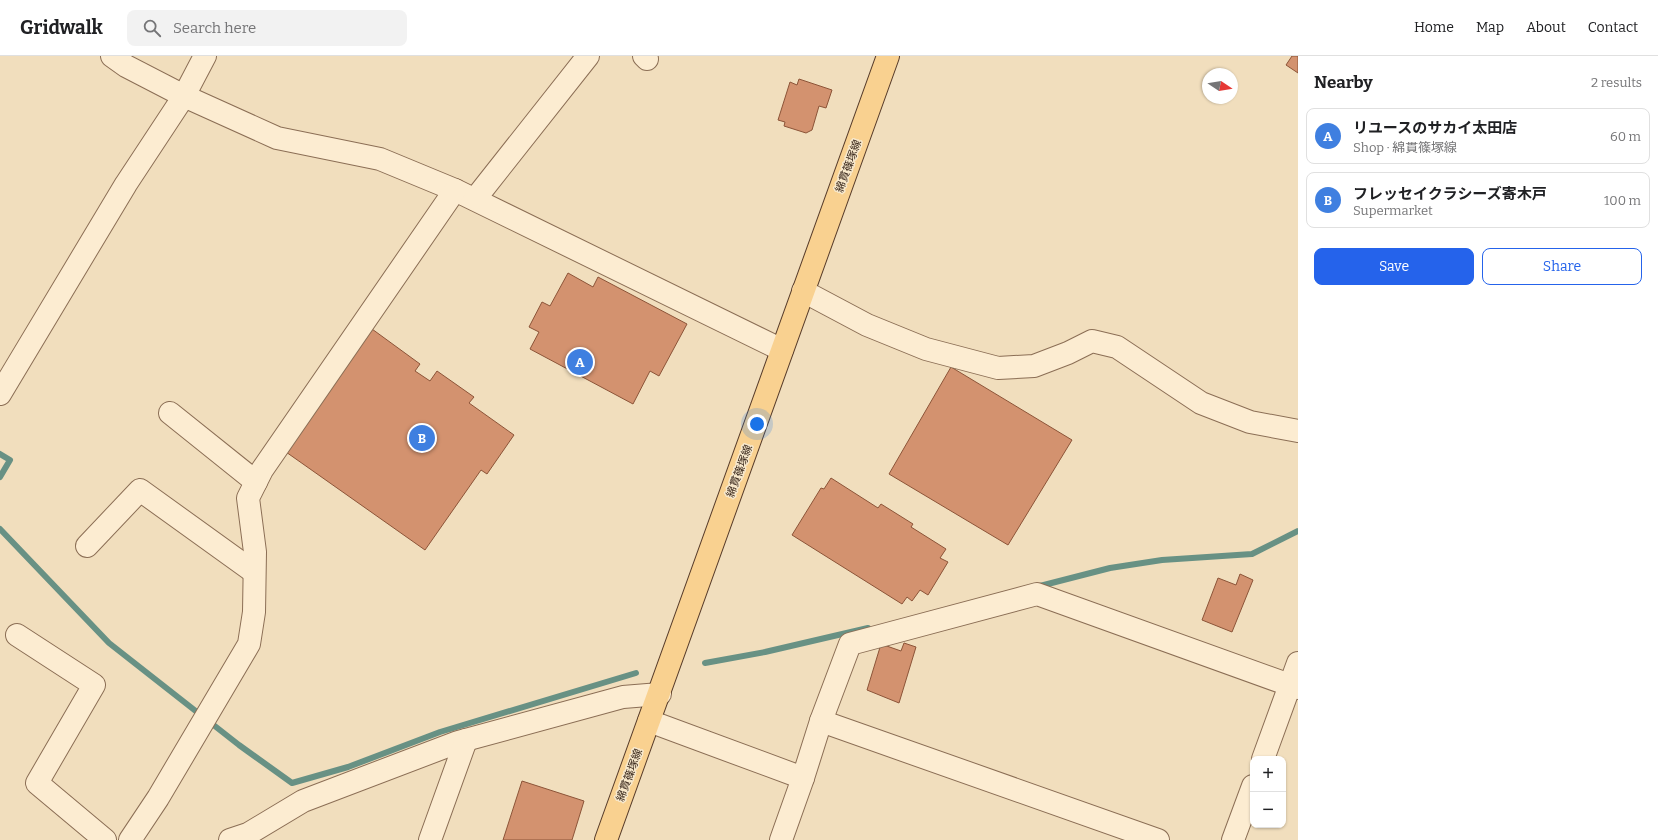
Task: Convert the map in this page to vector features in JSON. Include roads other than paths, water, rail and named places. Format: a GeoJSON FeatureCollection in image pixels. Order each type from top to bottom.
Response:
{"type":"FeatureCollection","features":[{"type":"Feature","properties":{"kind":"main road","name":"綿貫篠塚線"},"geometry":{"type":"LineString","coordinates":[[606,840],[660,694],[888,56]]}},
{"type":"Feature","properties":{"kind":"street"},"geometry":{"type":"LineString","coordinates":[[112,56],[126,66],[184,96],[277,138],[380,159],[455,190],[782,350]]}},
{"type":"Feature","properties":{"kind":"street"},"geometry":{"type":"LineString","coordinates":[[0,394],[126,184],[184,96],[205,56]]}},
{"type":"Feature","properties":{"kind":"street"},"geometry":{"type":"LineString","coordinates":[[475,199],[588,56]]}},
{"type":"Feature","properties":{"kind":"street"},"geometry":{"type":"LineString","coordinates":[[130,840],[158,798],[249,644],[254,612],[255,552],[248,498],[256,482],[271,457],[455,190]]}},
{"type":"Feature","properties":{"kind":"street"},"geometry":{"type":"LineString","coordinates":[[803,291],[867,325],[926,349],[998,368],[1034,366],[1068,353],[1092,341],[1117,347],[1202,403],[1250,422],[1298,431]]}},
{"type":"Feature","properties":{"kind":"street"},"geometry":{"type":"LineString","coordinates":[[170,413],[256,482]]}},
{"type":"Feature","properties":{"kind":"street"},"geometry":{"type":"LineString","coordinates":[[87,546],[140,490],[254,572]]}},
{"type":"Feature","properties":{"kind":"street"},"geometry":{"type":"LineString","coordinates":[[781,840],[821,721],[850,644],[1037,594],[1294,686]]}},
{"type":"Feature","properties":{"kind":"street"},"geometry":{"type":"LineString","coordinates":[[17,635],[94,685],[37,783],[105,840]]}},
{"type":"Feature","properties":{"kind":"street"},"geometry":{"type":"LineString","coordinates":[[1264,756],[1294,686],[1298,663]]}},
{"type":"Feature","properties":{"kind":"street"},"geometry":{"type":"LineString","coordinates":[[230,840],[248,834],[303,801],[466,740],[623,697],[660,694]]}},
{"type":"Feature","properties":{"kind":"street"},"geometry":{"type":"LineString","coordinates":[[649,721],[803,778]]}},
{"type":"Feature","properties":{"kind":"street"},"geometry":{"type":"LineString","coordinates":[[821,721],[1158,840]]}},
{"type":"Feature","properties":{"kind":"street"},"geometry":{"type":"LineString","coordinates":[[430,840],[466,740]]}},
{"type":"Feature","properties":{"kind":"street"},"geometry":{"type":"LineString","coordinates":[[1233,840],[1251,792]]}},
{"type":"Feature","properties":{"kind":"waterway"},"geometry":{"type":"LineString","coordinates":[[0,454],[10,460],[0,477]]}},
{"type":"Feature","properties":{"kind":"waterway"},"geometry":{"type":"LineString","coordinates":[[0,529],[109,643],[239,745],[292,783],[348,767],[440,732],[636,673]]}},
{"type":"Feature","properties":{"kind":"waterway"},"geometry":{"type":"LineString","coordinates":[[1036,587],[1110,568],[1162,560],[1252,554],[1298,531]]}},
{"type":"Feature","properties":{"kind":"waterway"},"geometry":{"type":"LineString","coordinates":[[705,663],[765,652],[868,628]]}},
{"type":"Feature","properties":{"kind":"place","name":"リユースのサカイ太田店"},"geometry":{"type":"Point","coordinates":[580,362]}},
{"type":"Feature","properties":{"kind":"place","name":"フレッセイクラシーズ寄木戸"},"geometry":{"type":"Point","coordinates":[422,438]}}]}
